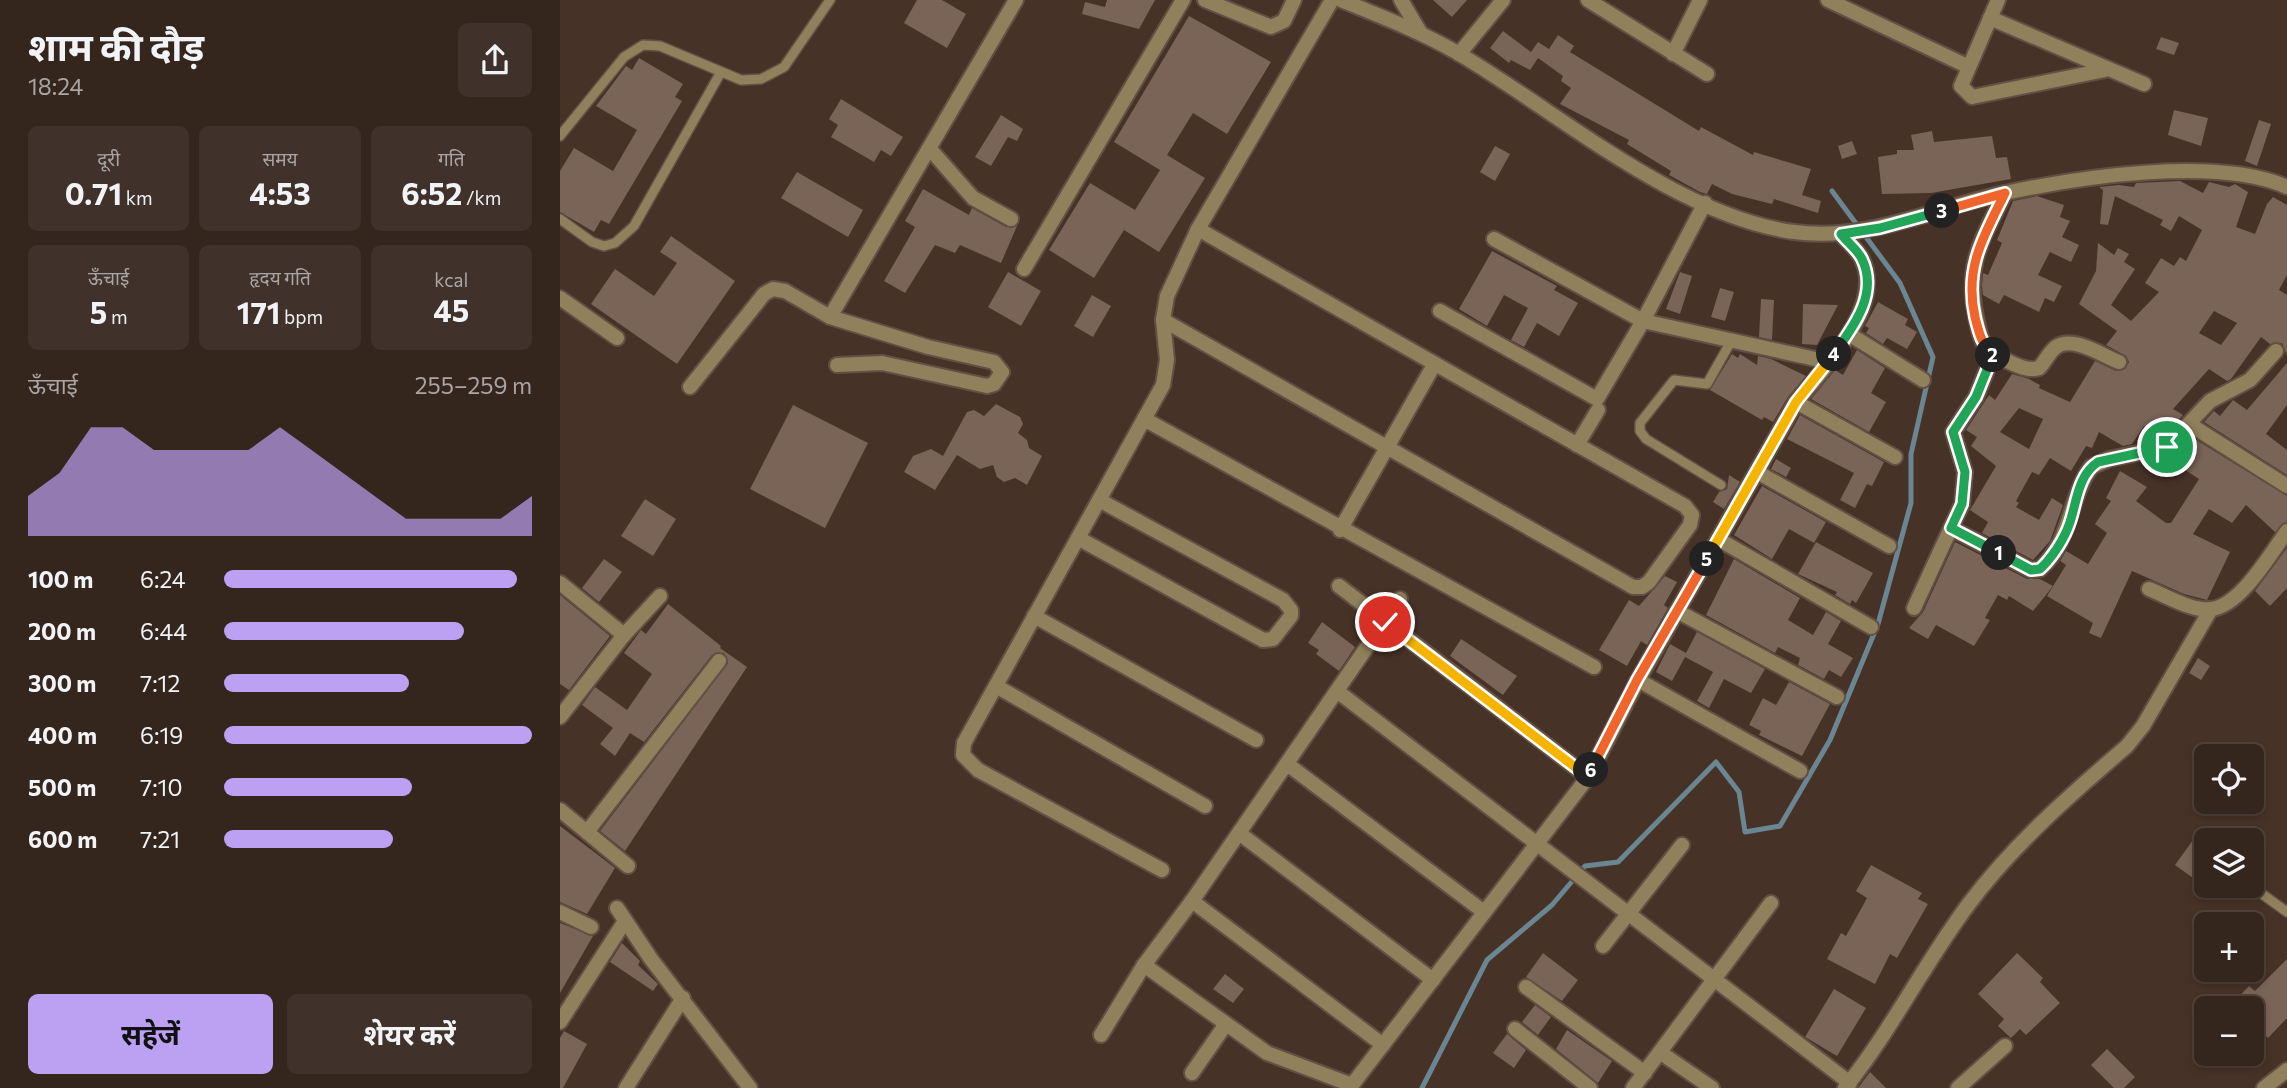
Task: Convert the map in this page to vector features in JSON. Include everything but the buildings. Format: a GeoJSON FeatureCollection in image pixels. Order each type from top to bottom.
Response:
{"type":"FeatureCollection","features":[{"type":"Feature","properties":{"kind":"street"},"geometry":{"type":"LineString","coordinates":[[830,317],[1016,0]]}},
{"type":"Feature","properties":{"kind":"street"},"geometry":{"type":"LineString","coordinates":[[1024,268],[1183,0]]}},
{"type":"Feature","properties":{"kind":"street"},"geometry":{"type":"LineString","coordinates":[[1205,0],[1271,27],[1284,21],[1294,0]]}},
{"type":"Feature","properties":{"kind":"street"},"geometry":{"type":"LineString","coordinates":[[1163,870],[968,763],[963,754],[964,743],[1163,385],[1167,360],[1163,320],[1167,296],[1198,229],[1332,0]]}},
{"type":"Feature","properties":{"kind":"street"},"geometry":{"type":"LineString","coordinates":[[1341,0],[1420,32],[1459,54],[1632,166],[1705,203],[1765,226],[1796,232],[1847,233],[1880,228],[2005,193],[2151,172],[2186,170],[2241,175],[2287,187]]}},
{"type":"Feature","properties":{"kind":"street"},"geometry":{"type":"LineString","coordinates":[[1401,0],[1420,32]]}},
{"type":"Feature","properties":{"kind":"street"},"geometry":{"type":"LineString","coordinates":[[1459,54],[1503,0]]}},
{"type":"Feature","properties":{"kind":"street"},"geometry":{"type":"LineString","coordinates":[[1588,0],[1707,74]]}},
{"type":"Feature","properties":{"kind":"street"},"geometry":{"type":"LineString","coordinates":[[1672,54],[1700,0]]}},
{"type":"Feature","properties":{"kind":"street"},"geometry":{"type":"LineString","coordinates":[[1828,0],[1967,66]]}},
{"type":"Feature","properties":{"kind":"street"},"geometry":{"type":"LineString","coordinates":[[1998,0],[1967,66],[1961,86],[1972,97],[2105,70]]}},
{"type":"Feature","properties":{"kind":"street"},"geometry":{"type":"LineString","coordinates":[[1990,18],[2105,70],[2144,84]]}},
{"type":"Feature","properties":{"kind":"street"},"geometry":{"type":"LineString","coordinates":[[930,149],[973,198],[1011,219]]}},
{"type":"Feature","properties":{"kind":"street"},"geometry":{"type":"LineString","coordinates":[[2005,193],[1981,241],[1970,277],[1981,343],[1993,355],[2035,370],[2054,348],[2070,343],[2119,362]]}},
{"type":"Feature","properties":{"kind":"street"},"geometry":{"type":"LineString","coordinates":[[1440,311],[1597,399],[1643,321],[1705,203]]}},
{"type":"Feature","properties":{"kind":"street"},"geometry":{"type":"LineString","coordinates":[[1163,320],[1633,587],[1642,587],[1690,525],[1692,515],[1685,506],[1198,229]]}},
{"type":"Feature","properties":{"kind":"street"},"geometry":{"type":"LineString","coordinates":[[1144,965],[1266,1053],[1352,1085],[1588,777],[1637,680],[1796,402],[1849,334],[1863,308],[1868,284],[1862,259],[1847,233]]}},
{"type":"Feature","properties":{"kind":"street"},"geometry":{"type":"LineString","coordinates":[[1494,239],[1643,321],[1733,338],[1829,362]]}},
{"type":"Feature","properties":{"kind":"street"},"geometry":{"type":"LineString","coordinates":[[690,387],[764,294],[773,289],[785,291],[830,317],[928,347],[994,362],[1002,372],[994,384],[987,386],[882,363],[837,365]]}},
{"type":"Feature","properties":{"kind":"street"},"geometry":{"type":"LineString","coordinates":[[560,298],[617,338]]}},
{"type":"Feature","properties":{"kind":"street"},"geometry":{"type":"LineString","coordinates":[[1849,334],[1923,380]]}},
{"type":"Feature","properties":{"kind":"street"},"geometry":{"type":"LineString","coordinates":[[1951,528],[2031,570],[2040,569],[2067,532],[2076,496],[2091,467],[2109,459],[2159,451],[2175,440],[2210,401],[2250,380],[2276,351]]}},
{"type":"Feature","properties":{"kind":"street"},"geometry":{"type":"LineString","coordinates":[[1914,608],[1962,504],[1965,472],[1953,432],[1976,397],[1993,355]]}},
{"type":"Feature","properties":{"kind":"street"},"geometry":{"type":"LineString","coordinates":[[1340,530],[1434,365]]}},
{"type":"Feature","properties":{"kind":"street"},"geometry":{"type":"LineString","coordinates":[[1796,402],[1895,457]]}},
{"type":"Feature","properties":{"kind":"street"},"geometry":{"type":"LineString","coordinates":[[1577,445],[1598,410]]}},
{"type":"Feature","properties":{"kind":"street"},"geometry":{"type":"LineString","coordinates":[[1144,419],[1340,530],[1594,667]]}},
{"type":"Feature","properties":{"kind":"street"},"geometry":{"type":"LineString","coordinates":[[2189,424],[2287,486]]}},
{"type":"Feature","properties":{"kind":"street"},"geometry":{"type":"LineString","coordinates":[[1757,472],[1889,546]]}},
{"type":"Feature","properties":{"kind":"street"},"geometry":{"type":"LineString","coordinates":[[1078,538],[1251,635],[1263,640],[1273,639],[1286,626],[1291,610],[1283,600],[1099,500]]}},
{"type":"Feature","properties":{"kind":"street"},"geometry":{"type":"LineString","coordinates":[[1337,691],[1714,977],[1848,1085],[1945,937],[1997,869],[2039,825],[2127,746],[2143,726],[2211,610],[2232,599],[2244,588],[2287,531]]}},
{"type":"Feature","properties":{"kind":"street"},"geometry":{"type":"LineString","coordinates":[[1718,539],[1871,627]]}},
{"type":"Feature","properties":{"kind":"street"},"geometry":{"type":"LineString","coordinates":[[560,583],[624,635]]}},
{"type":"Feature","properties":{"kind":"street"},"geometry":{"type":"LineString","coordinates":[[1339,586],[1588,777]]}},
{"type":"Feature","properties":{"kind":"street"},"geometry":{"type":"LineString","coordinates":[[2149,589],[2211,610]]}},
{"type":"Feature","properties":{"kind":"street"},"geometry":{"type":"LineString","coordinates":[[560,718],[566,699],[660,596]]}},
{"type":"Feature","properties":{"kind":"street"},"geometry":{"type":"LineString","coordinates":[[1101,1035],[1144,965],[1192,901],[1400,600]]}},
{"type":"Feature","properties":{"kind":"street"},"geometry":{"type":"LineString","coordinates":[[1677,611],[1837,697]]}},
{"type":"Feature","properties":{"kind":"street"},"geometry":{"type":"LineString","coordinates":[[1034,616],[1256,740]]}},
{"type":"Feature","properties":{"kind":"street"},"geometry":{"type":"LineString","coordinates":[[587,832],[719,662]]}},
{"type":"Feature","properties":{"kind":"street"},"geometry":{"type":"LineString","coordinates":[[1637,680],[1800,771]]}},
{"type":"Feature","properties":{"kind":"street"},"geometry":{"type":"LineString","coordinates":[[996,685],[1205,806]]}},
{"type":"Feature","properties":{"kind":"street"},"geometry":{"type":"LineString","coordinates":[[1287,764],[1484,912]]}},
{"type":"Feature","properties":{"kind":"street"},"geometry":{"type":"LineString","coordinates":[[560,810],[628,866]]}},
{"type":"Feature","properties":{"kind":"street"},"geometry":{"type":"LineString","coordinates":[[1239,833],[1433,980]]}},
{"type":"Feature","properties":{"kind":"street"},"geometry":{"type":"LineString","coordinates":[[1603,946],[1682,845]]}},
{"type":"Feature","properties":{"kind":"street"},"geometry":{"type":"LineString","coordinates":[[1192,901],[1383,1045]]}},
{"type":"Feature","properties":{"kind":"street"},"geometry":{"type":"LineString","coordinates":[[1633,1088],[1771,903]]}},
{"type":"Feature","properties":{"kind":"street"},"geometry":{"type":"LineString","coordinates":[[617,908],[750,1088]]}},
{"type":"Feature","properties":{"kind":"street"},"geometry":{"type":"LineString","coordinates":[[560,912],[591,927]]}},
{"type":"Feature","properties":{"kind":"street"},"geometry":{"type":"LineString","coordinates":[[560,1022],[625,921]]}},
{"type":"Feature","properties":{"kind":"street"},"geometry":{"type":"LineString","coordinates":[[1526,987],[1645,1073]]}},
{"type":"Feature","properties":{"kind":"street"},"geometry":{"type":"LineString","coordinates":[[626,1088],[683,998]]}},
{"type":"Feature","properties":{"kind":"street"},"geometry":{"type":"LineString","coordinates":[[1192,1073],[1226,1024]]}},
{"type":"Feature","properties":{"kind":"street"},"geometry":{"type":"LineString","coordinates":[[1515,1029],[1590,1088]]}},
{"type":"Feature","properties":{"kind":"street"},"geometry":{"type":"LineString","coordinates":[[1958,1088],[2005,1046]]}},
{"type":"Feature","properties":{"kind":"street"},"geometry":{"type":"LineString","coordinates":[[1661,1053],[1712,1088]]}},
{"type":"Feature","properties":{"kind":"street"},"geometry":{"type":"LineString","coordinates":[[2264,1088],[2287,1070]]}},
{"type":"Feature","properties":{"kind":"lane"},"geometry":{"type":"LineString","coordinates":[[560,136],[624,57],[643,45],[660,46],[741,80],[761,79],[784,67],[830,0]]}},
{"type":"Feature","properties":{"kind":"lane"},"geometry":{"type":"LineString","coordinates":[[560,219],[592,242],[604,246],[624,236],[634,226],[721,72]]}},
{"type":"Feature","properties":{"kind":"lane"},"geometry":{"type":"LineString","coordinates":[[1721,485],[1646,439],[1640,431],[1640,423],[1674,380],[1707,384],[1733,338]]}},
{"type":"Feature","properties":{"kind":"lane"},"geometry":{"type":"LineString","coordinates":[[2264,895],[2287,912]]}},
{"type":"Feature","properties":{"kind":"waterway"},"geometry":{"type":"LineString","coordinates":[[1422,1088],[1487,960],[1552,905],[1585,866],[1618,862],[1716,762],[1739,792],[1745,832],[1780,826],[1830,740],[1878,624],[1911,503],[1911,454],[1933,357],[1900,283],[1832,191]]}},
{"type":"Feature","properties":{"kind":"route"},"geometry":{"type":"LineString","coordinates":[[1385,622],[1588,777],[1637,680],[1796,402],[1849,334],[1863,308],[1868,284],[1862,259],[1841,234],[1880,228],[2005,193],[1981,241],[1970,277],[1981,343],[1993,355],[1976,397],[1953,432],[1965,472],[1962,504],[1951,528],[2031,570],[2040,569],[2067,532],[2076,496],[2091,467],[2109,459],[2159,451],[2167,447]]}}]}
